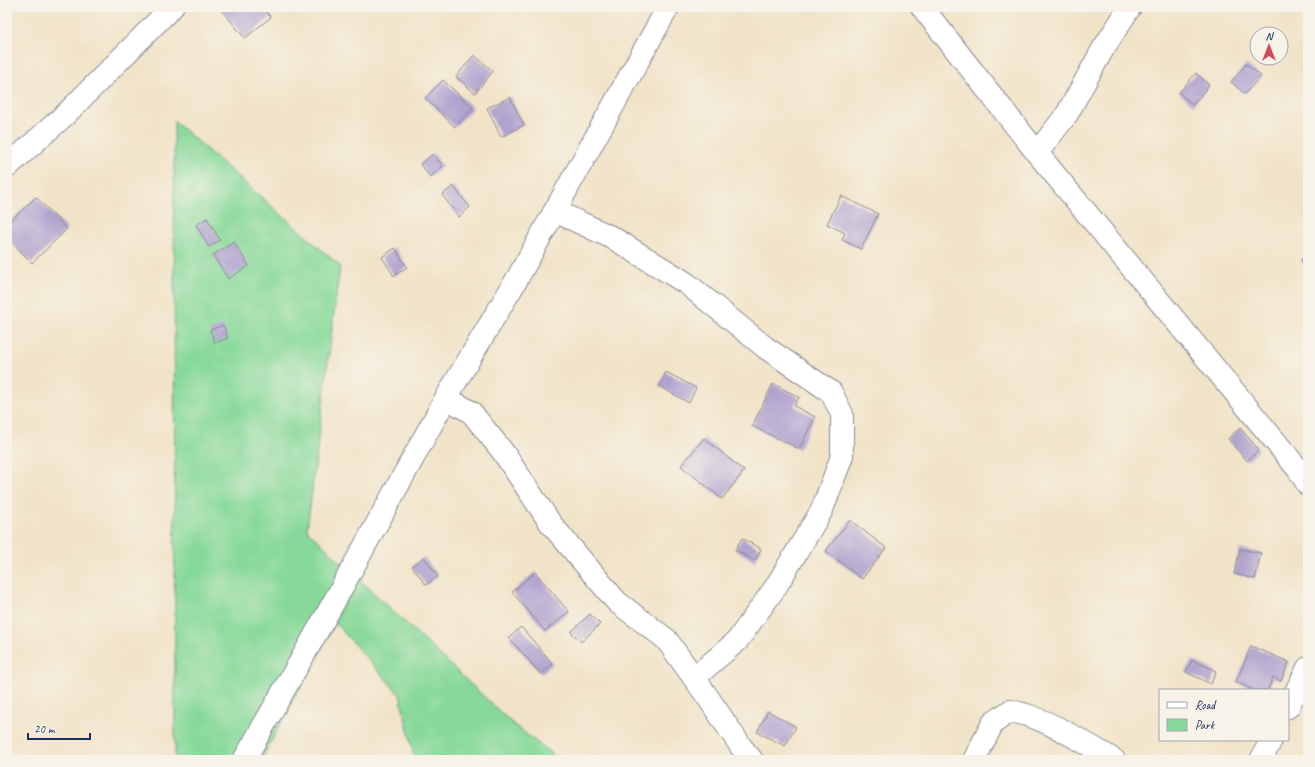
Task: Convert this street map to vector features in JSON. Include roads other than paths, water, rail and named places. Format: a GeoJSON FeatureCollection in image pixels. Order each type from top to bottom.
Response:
{"type":"FeatureCollection","features":[{"type":"Feature","properties":{"kind":"street"},"geometry":{"type":"LineString","coordinates":[[244,760],[335,600],[446,398],[518,279],[668,7]]}},
{"type":"Feature","properties":{"kind":"street"},"geometry":{"type":"LineString","coordinates":[[922,7],[1037,153],[1298,469],[1308,485]]}},
{"type":"Feature","properties":{"kind":"street"},"geometry":{"type":"LineString","coordinates":[[1037,153],[1067,114],[1103,49],[1130,7]]}},
{"type":"Feature","properties":{"kind":"street"},"geometry":{"type":"LineString","coordinates":[[7,167],[66,114],[166,9]]}},
{"type":"Feature","properties":{"kind":"street"},"geometry":{"type":"LineString","coordinates":[[555,211],[613,238],[686,283],[766,348],[831,392],[842,414],[842,456],[822,510],[775,588],[738,641],[694,678]]}},
{"type":"Feature","properties":{"kind":"street"},"geometry":{"type":"LineString","coordinates":[[446,398],[471,412],[503,452],[551,524],[617,602],[666,639],[752,760]]}},
{"type":"Feature","properties":{"kind":"street"},"geometry":{"type":"LineString","coordinates":[[1289,705],[1308,668]]}},
{"type":"Feature","properties":{"kind":"street"},"geometry":{"type":"LineString","coordinates":[[974,760],[993,723],[1010,711],[1024,714],[1076,738],[1114,760]]}},
{"type":"Feature","properties":{"kind":"street"},"geometry":{"type":"LineString","coordinates":[[1261,760],[1270,741]]}}]}
